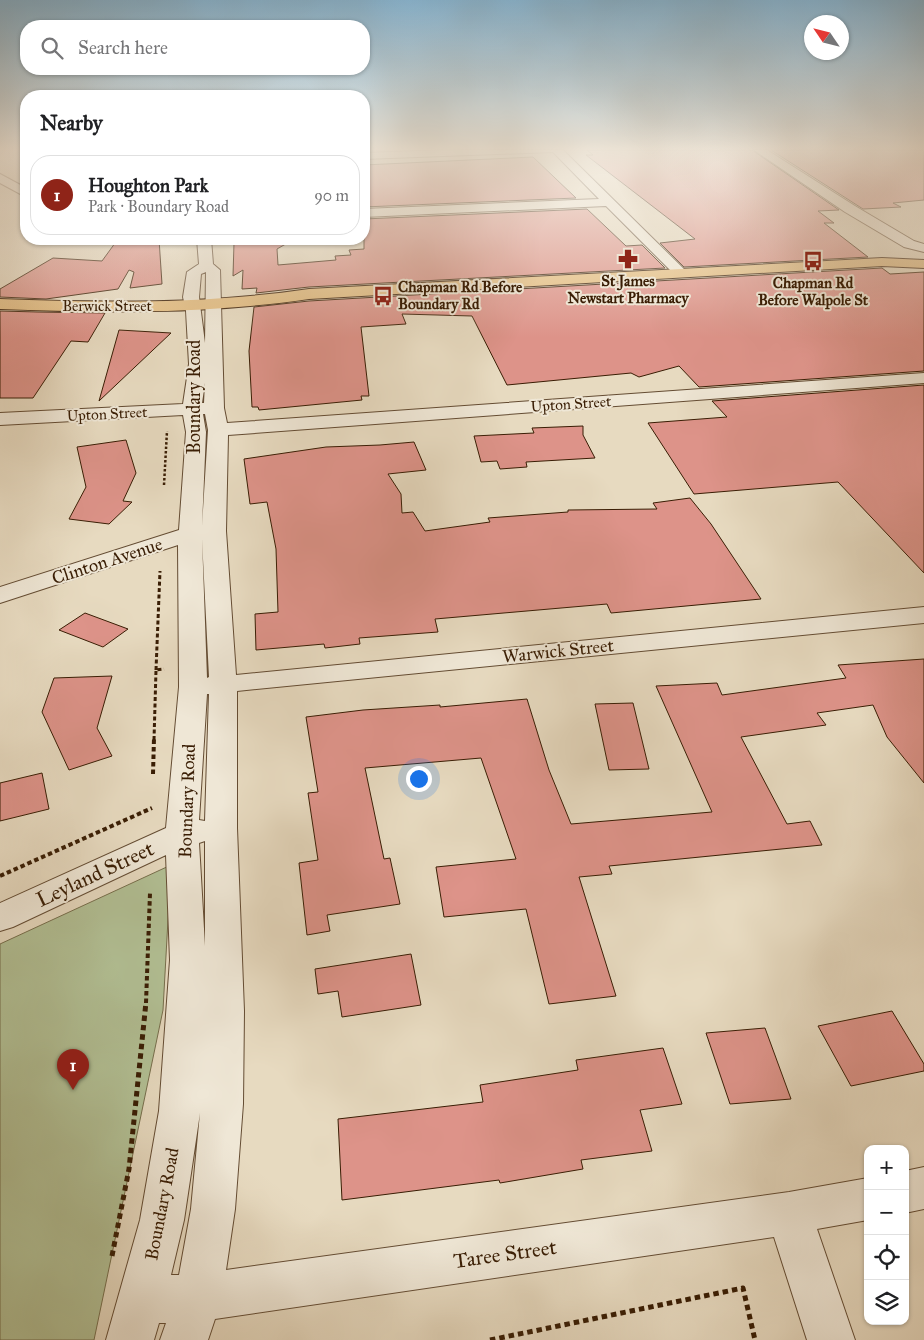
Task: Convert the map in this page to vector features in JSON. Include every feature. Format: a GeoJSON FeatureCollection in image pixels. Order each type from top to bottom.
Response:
{"type":"FeatureCollection","features":[{"type":"Feature","properties":{"kind":"main road","name":"Berwick Street"},"geometry":{"type":"LineString","coordinates":[[0,304],[85,307],[213,299],[284,298],[309,294],[882,262],[920,254]]}},
{"type":"Feature","properties":{"kind":"main road","name":"Berwick Street"},"geometry":{"type":"LineString","coordinates":[[0,296],[90,300],[191,301]]}},
{"type":"Feature","properties":{"kind":"street"},"geometry":{"type":"LineString","coordinates":[[370,214],[394,213]]}},
{"type":"Feature","properties":{"kind":"street"},"geometry":{"type":"LineString","coordinates":[[620,213],[681,273]]}},
{"type":"Feature","properties":{"kind":"street"},"geometry":{"type":"LineString","coordinates":[[856,213],[920,254]]}},
{"type":"Feature","properties":{"kind":"street","name":"Boundary Road"},"geometry":{"type":"LineString","coordinates":[[204,245],[206,266]]}},
{"type":"Feature","properties":{"kind":"street","name":"Boundary Road"},"geometry":{"type":"LineString","coordinates":[[136,1320],[162,1220],[180,1111],[188,960],[166,841],[203,679],[214,531],[218,430],[214,408],[213,270],[206,266]]}},
{"type":"Feature","properties":{"kind":"street","name":"Boundary Road"},"geometry":{"type":"LineString","coordinates":[[184,1340],[198,1298],[213,1209],[222,1104],[225,1011],[221,828],[203,679],[190,534],[196,432],[192,409],[198,364],[191,301],[194,272],[206,266]]}},
{"type":"Feature","properties":{"kind":"street","name":"Upton Street"},"geometry":{"type":"LineString","coordinates":[[218,430],[924,378]]}},
{"type":"Feature","properties":{"kind":"street","name":"Upton Street"},"geometry":{"type":"LineString","coordinates":[[0,419],[214,408]]}},
{"type":"Feature","properties":{"kind":"street","name":"Clinton Avenue"},"geometry":{"type":"LineString","coordinates":[[0,596],[190,534],[214,531]]}},
{"type":"Feature","properties":{"kind":"street","name":"Warwick Street"},"geometry":{"type":"LineString","coordinates":[[203,679],[924,615]]}},
{"type":"Feature","properties":{"kind":"street","name":"Leyland Street"},"geometry":{"type":"LineString","coordinates":[[0,918],[166,841],[221,828]]}},
{"type":"Feature","properties":{"kind":"street"},"geometry":{"type":"LineString","coordinates":[[909,1191],[924,1188]]}},
{"type":"Feature","properties":{"kind":"street","name":"Taree Street"},"geometry":{"type":"LineString","coordinates":[[136,1320],[198,1298],[789,1213],[864,1199]]}},
{"type":"Feature","properties":{"kind":"street"},"geometry":{"type":"LineString","coordinates":[[789,1213],[831,1340]]}},
{"type":"Feature","properties":{"kind":"path"},"geometry":{"type":"LineString","coordinates":[[153,779],[156,670],[203,679]]}},
{"type":"Feature","properties":{"kind":"path"},"geometry":{"type":"LineString","coordinates":[[110,1265],[130,1169],[147,991],[166,841],[152,808],[152,798]]}},
{"type":"Feature","properties":{"kind":"path"},"geometry":{"type":"LineString","coordinates":[[0,876],[152,808]]}},
{"type":"Feature","properties":{"kind":"path"},"geometry":{"type":"LineString","coordinates":[[490,1340],[743,1288],[755,1340]]}},
{"type":"Feature","properties":{"kind":"green space"},"geometry":{"type":"Polygon","coordinates":[[[171,865],[163,1010],[94,1340],[0,1340],[0,944],[171,865]]]}},
{"type":"Feature","properties":{"kind":"building"},"geometry":{"type":"Polygon","coordinates":[[[508,213],[591,213],[626,246],[642,245],[665,268],[309,287],[256,293],[257,288],[242,289],[243,270],[233,276],[234,245],[284,245],[277,249],[278,265],[336,260],[335,256],[351,255],[349,250],[364,249],[364,245],[370,245],[370,219],[508,213]]]}},
{"type":"Feature","properties":{"kind":"building"},"geometry":{"type":"Polygon","coordinates":[[[661,213],[820,213],[834,223],[824,223],[868,257],[684,267],[660,243],[695,239],[661,213]]]}},
{"type":"Feature","properties":{"kind":"building"},"geometry":{"type":"Polygon","coordinates":[[[114,245],[159,245],[162,284],[130,288],[134,272],[129,270],[118,289],[46,299],[0,297],[0,289],[53,258],[102,261],[114,245]]]}},
{"type":"Feature","properties":{"kind":"building"},"geometry":{"type":"Polygon","coordinates":[[[882,268],[890,274],[924,272],[924,371],[699,387],[679,366],[639,377],[631,373],[507,385],[472,316],[402,314],[406,324],[361,327],[369,396],[361,396],[362,400],[259,410],[258,407],[252,407],[249,351],[254,307],[309,301],[882,268]]]}},
{"type":"Feature","properties":{"kind":"building"},"geometry":{"type":"Polygon","coordinates":[[[0,311],[105,313],[88,342],[71,341],[33,398],[0,398],[0,311]]]}},
{"type":"Feature","properties":{"kind":"building"},"geometry":{"type":"Polygon","coordinates":[[[119,330],[171,333],[99,401],[119,330]]]}},
{"type":"Feature","properties":{"kind":"building"},"geometry":{"type":"Polygon","coordinates":[[[924,385],[924,573],[838,482],[694,494],[648,423],[727,417],[712,401],[924,385]]]}},
{"type":"Feature","properties":{"kind":"building"},"geometry":{"type":"Polygon","coordinates":[[[583,426],[583,435],[595,458],[526,462],[527,467],[500,469],[497,461],[481,462],[474,436],[534,433],[532,428],[583,426]]]}},
{"type":"Feature","properties":{"kind":"building"},"geometry":{"type":"Polygon","coordinates":[[[126,440],[136,473],[123,501],[132,502],[109,524],[69,519],[86,487],[77,447],[126,440]]]}},
{"type":"Feature","properties":{"kind":"building"},"geometry":{"type":"Polygon","coordinates":[[[414,442],[426,470],[388,474],[401,494],[402,513],[413,512],[425,531],[490,522],[488,518],[568,512],[568,510],[657,509],[653,503],[690,498],[711,524],[761,599],[611,613],[607,604],[435,619],[438,632],[359,638],[360,644],[325,648],[324,644],[256,650],[255,614],[278,612],[276,549],[267,502],[250,504],[244,459],[326,447],[414,442]]]}},
{"type":"Feature","properties":{"kind":"building"},"geometry":{"type":"Polygon","coordinates":[[[85,613],[128,629],[103,647],[59,630],[85,613]]]}},
{"type":"Feature","properties":{"kind":"building"},"geometry":{"type":"Polygon","coordinates":[[[924,659],[924,783],[887,737],[873,705],[817,713],[826,725],[741,737],[787,824],[810,821],[822,845],[609,866],[612,874],[579,877],[616,996],[549,1004],[526,909],[444,917],[436,867],[516,859],[481,758],[365,768],[384,859],[390,858],[400,904],[327,915],[330,931],[307,935],[299,863],[318,860],[308,793],[318,792],[306,717],[363,710],[440,705],[440,707],[527,699],[549,770],[571,824],[712,812],[656,686],[717,683],[722,695],[846,678],[838,665],[924,659]]]}},
{"type":"Feature","properties":{"kind":"building"},"geometry":{"type":"Polygon","coordinates":[[[112,676],[97,728],[112,756],[69,770],[42,712],[54,678],[112,676]]]}},
{"type":"Feature","properties":{"kind":"building"},"geometry":{"type":"Polygon","coordinates":[[[633,703],[649,769],[609,770],[595,704],[633,703]]]}},
{"type":"Feature","properties":{"kind":"building"},"geometry":{"type":"Polygon","coordinates":[[[42,773],[49,809],[0,821],[0,783],[42,773]]]}},
{"type":"Feature","properties":{"kind":"building"},"geometry":{"type":"Polygon","coordinates":[[[411,954],[421,1005],[342,1017],[338,991],[318,994],[315,969],[411,954]]]}},
{"type":"Feature","properties":{"kind":"building"},"geometry":{"type":"Polygon","coordinates":[[[892,1011],[924,1064],[924,1071],[851,1086],[818,1026],[892,1011]]]}},
{"type":"Feature","properties":{"kind":"building"},"geometry":{"type":"Polygon","coordinates":[[[765,1028],[791,1099],[730,1104],[706,1033],[765,1028]]]}},
{"type":"Feature","properties":{"kind":"building"},"geometry":{"type":"Polygon","coordinates":[[[663,1048],[682,1104],[640,1110],[652,1151],[581,1160],[583,1169],[500,1183],[499,1180],[342,1200],[338,1119],[483,1102],[480,1085],[578,1070],[576,1060],[663,1048]]]}},
{"type":"Feature","properties":{"kind":"place","name":"St James Newstart Pharmacy"},"geometry":{"type":"Point","coordinates":[628,259]}},
{"type":"Feature","properties":{"kind":"place","name":"Chapman Rd Before Walpole St"},"geometry":{"type":"Point","coordinates":[813,261]}},
{"type":"Feature","properties":{"kind":"place","name":"Chapman Rd Before Boundary Rd"},"geometry":{"type":"Point","coordinates":[383,296]}},
{"type":"Feature","properties":{"kind":"place","name":"Houghton Park"},"geometry":{"type":"Point","coordinates":[73,1090]}}]}
